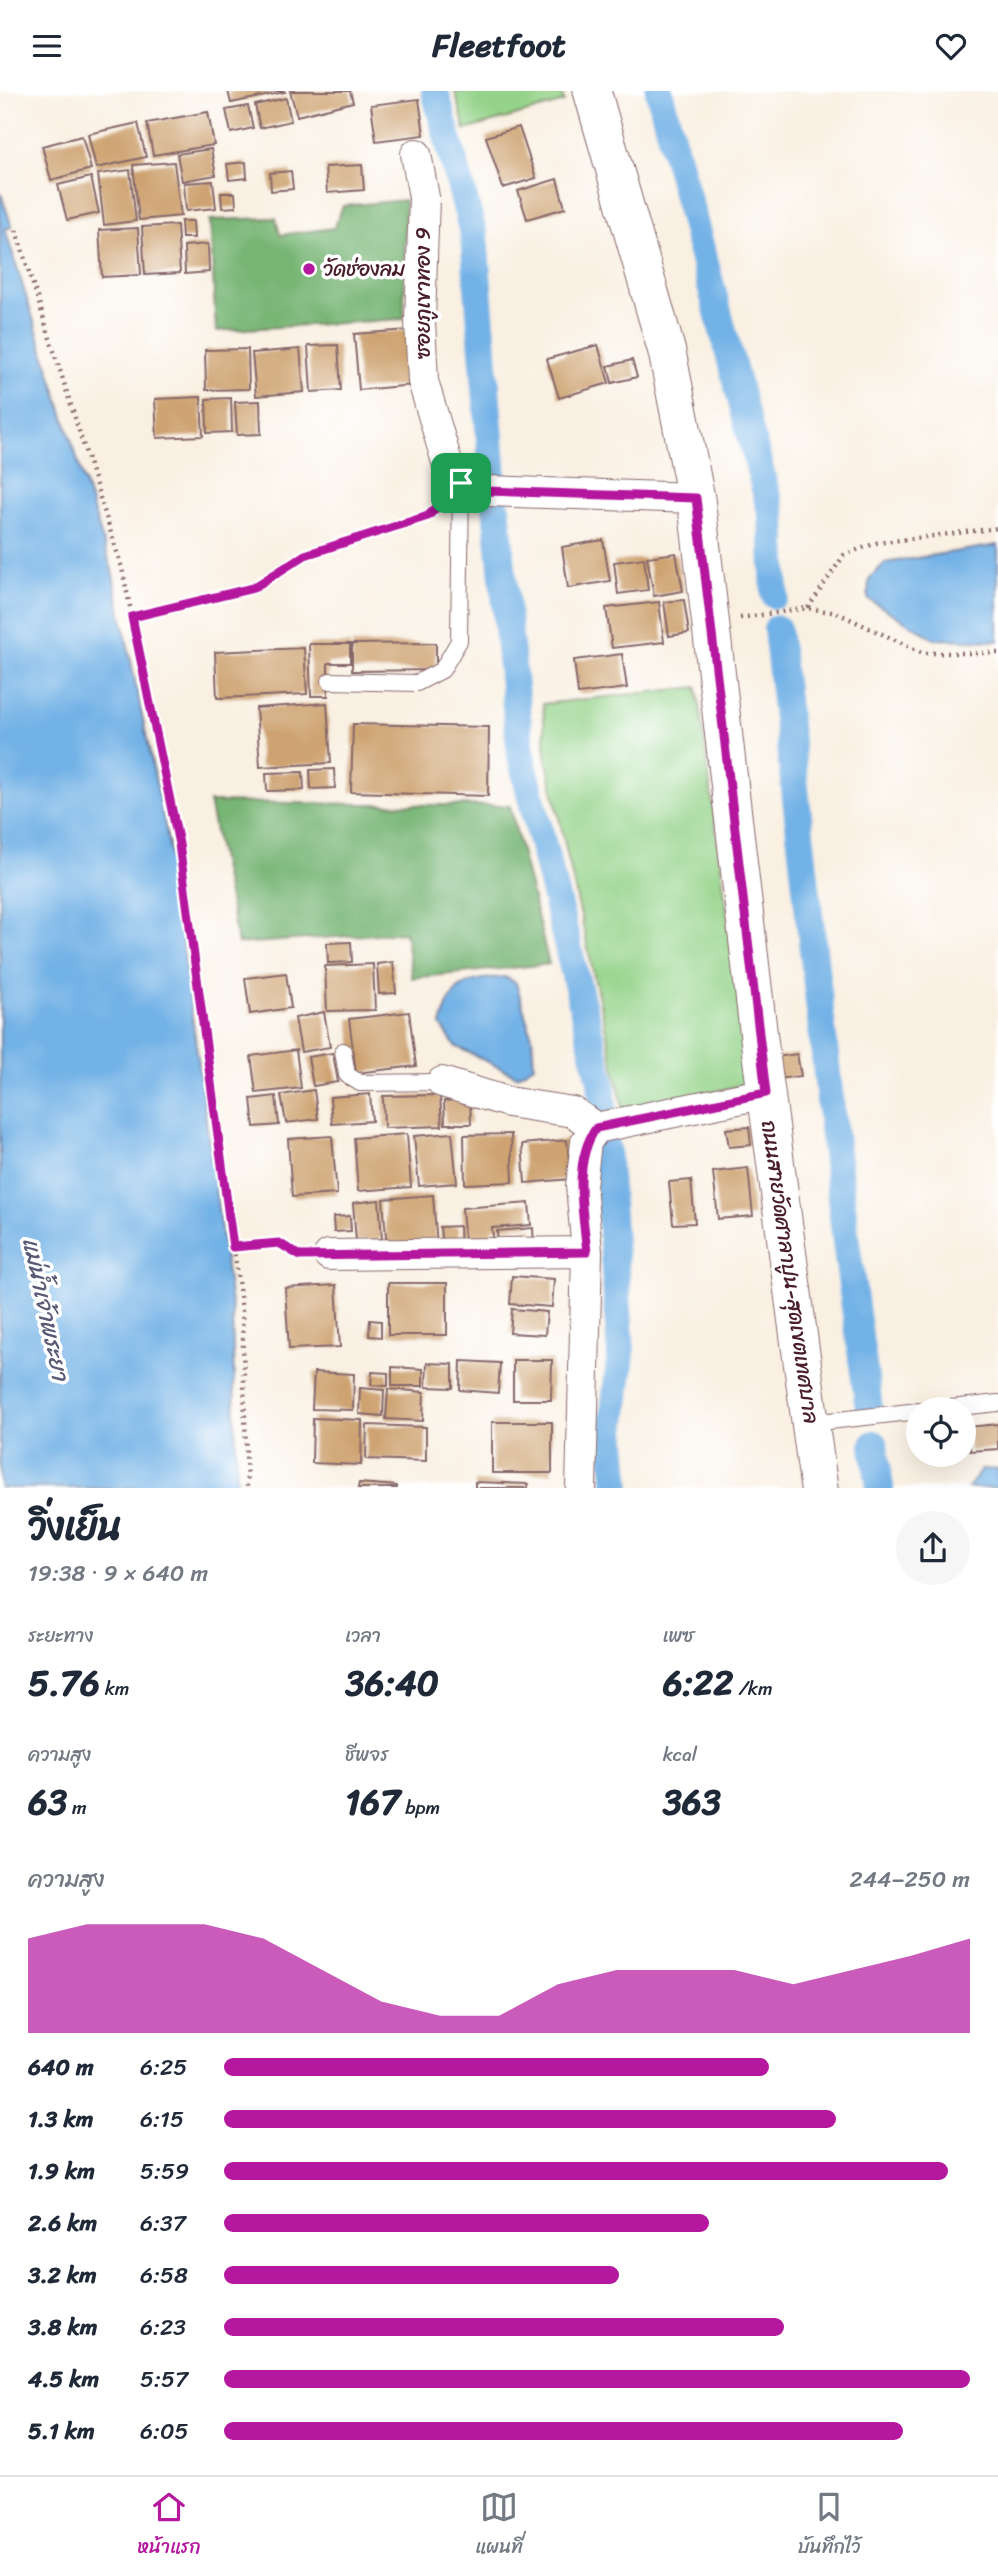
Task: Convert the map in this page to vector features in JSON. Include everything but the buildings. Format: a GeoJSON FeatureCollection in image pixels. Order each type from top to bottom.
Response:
{"type":"FeatureCollection","features":[{"type":"Feature","properties":{"kind":"street","name":"ถนนสายวัดศาลาปูน-สุดเขตเทศบาล"},"geometry":{"type":"LineString","coordinates":[[592,91],[667,352],[696,498],[761,1055],[819,1488]]}},
{"type":"Feature","properties":{"kind":"street","name":"ซอยภูเขาทอง 9"},"geometry":{"type":"LineString","coordinates":[[416,154],[424,197],[420,321],[423,381],[449,469],[461,483]]}},
{"type":"Feature","properties":{"kind":"street"},"geometry":{"type":"LineString","coordinates":[[461,483],[487,491],[696,498]]}},
{"type":"Feature","properties":{"kind":"street"},"geometry":{"type":"LineString","coordinates":[[442,1082],[508,1103],[573,1112],[596,1128]]}},
{"type":"Feature","properties":{"kind":"street"},"geometry":{"type":"LineString","coordinates":[[581,1488],[587,1252],[580,1186],[586,1142],[596,1128],[766,1093]]}},
{"type":"Feature","properties":{"kind":"street"},"geometry":{"type":"LineString","coordinates":[[330,1255],[587,1252]]}},
{"type":"Feature","properties":{"kind":"lane"},"geometry":{"type":"LineString","coordinates":[[330,681],[417,683],[442,670],[459,641],[461,483]]}},
{"type":"Feature","properties":{"kind":"lane"},"geometry":{"type":"LineString","coordinates":[[343,1051],[347,1075],[360,1083],[442,1082]]}},
{"type":"Feature","properties":{"kind":"lane"},"geometry":{"type":"LineString","coordinates":[[976,1405],[998,1403]]}},
{"type":"Feature","properties":{"kind":"lane"},"geometry":{"type":"LineString","coordinates":[[811,1423],[906,1412]]}},
{"type":"Feature","properties":{"kind":"path"},"geometry":{"type":"LineString","coordinates":[[16,230],[122,568],[179,844],[242,1310],[247,1488]]}},
{"type":"Feature","properties":{"kind":"path"},"geometry":{"type":"LineString","coordinates":[[132,617],[253,588],[305,555],[428,516],[461,483]]}},
{"type":"Feature","properties":{"kind":"path"},"geometry":{"type":"LineString","coordinates":[[808,608],[844,555],[876,543],[998,528]]}},
{"type":"Feature","properties":{"kind":"path"},"geometry":{"type":"LineString","coordinates":[[711,622],[808,608],[837,613],[923,653],[998,653]]}},
{"type":"Feature","properties":{"kind":"path"},"geometry":{"type":"LineString","coordinates":[[233,1247],[279,1243],[300,1256],[330,1255]]}},
{"type":"Feature","properties":{"kind":"green space"},"geometry":{"type":"Polygon","coordinates":[[[455,91],[561,91],[564,102],[465,130],[455,91]]]}},
{"type":"Feature","properties":{"kind":"green space"},"geometry":{"type":"Polygon","coordinates":[[[405,200],[404,319],[216,331],[210,220],[276,218],[280,235],[334,228],[343,206],[405,200]]]}},
{"type":"Feature","properties":{"kind":"green space"},"geometry":{"type":"Polygon","coordinates":[[[697,687],[750,1083],[624,1112],[546,758],[543,704],[697,687]]]}},
{"type":"Feature","properties":{"kind":"green space"},"geometry":{"type":"Polygon","coordinates":[[[209,802],[510,806],[549,964],[412,978],[405,932],[238,944],[209,802]]]}},
{"type":"Feature","properties":{"kind":"water","name":"แม่น้ำเจ้าพระยา"},"geometry":{"type":"Polygon","coordinates":[[[0,191],[12,227],[5,229],[112,570],[169,845],[232,1311],[237,1488],[0,1488],[0,191]]]}},
{"type":"Feature","properties":{"kind":"water"},"geometry":{"type":"Polygon","coordinates":[[[998,545],[998,641],[935,639],[868,599],[869,579],[885,563],[998,545]]]}},
{"type":"Feature","properties":{"kind":"water"},"geometry":{"type":"Polygon","coordinates":[[[505,977],[516,983],[532,1037],[534,1065],[517,1076],[455,1046],[441,1025],[450,1000],[461,986],[469,982],[505,977]]]}},
{"type":"Feature","properties":{"kind":"water"},"geometry":{"type":"Polygon","coordinates":[[[998,1469],[998,1488],[968,1488],[981,1470],[998,1469]]]}},
{"type":"Feature","properties":{"kind":"waterway"},"geometry":{"type":"LineString","coordinates":[[435,91],[474,236],[493,478]]}},
{"type":"Feature","properties":{"kind":"waterway"},"geometry":{"type":"LineString","coordinates":[[659,91],[772,515],[775,595]]}},
{"type":"Feature","properties":{"kind":"waterway"},"geometry":{"type":"LineString","coordinates":[[496,507],[521,756],[601,1081],[603,1108]]}},
{"type":"Feature","properties":{"kind":"waterway"},"geometry":{"type":"LineString","coordinates":[[777,629],[846,1242],[868,1401]]}},
{"type":"Feature","properties":{"kind":"waterway"},"geometry":{"type":"LineString","coordinates":[[606,1148],[621,1353],[612,1430],[617,1488]]}},
{"type":"Feature","properties":{"kind":"waterway"},"geometry":{"type":"LineString","coordinates":[[874,1444],[880,1488]]}},
{"type":"Feature","properties":{"kind":"place","name":"วัดช่องลม"},"geometry":{"type":"Point","coordinates":[309,269]}},
{"type":"Feature","properties":{"kind":"route"},"geometry":{"type":"LineString","coordinates":[[461,483],[487,491],[696,498],[766,1093],[596,1128],[586,1142],[580,1186],[587,1252],[300,1256],[279,1243],[233,1247],[179,844],[132,617],[253,588],[305,555],[428,516],[461,483]]}}]}
